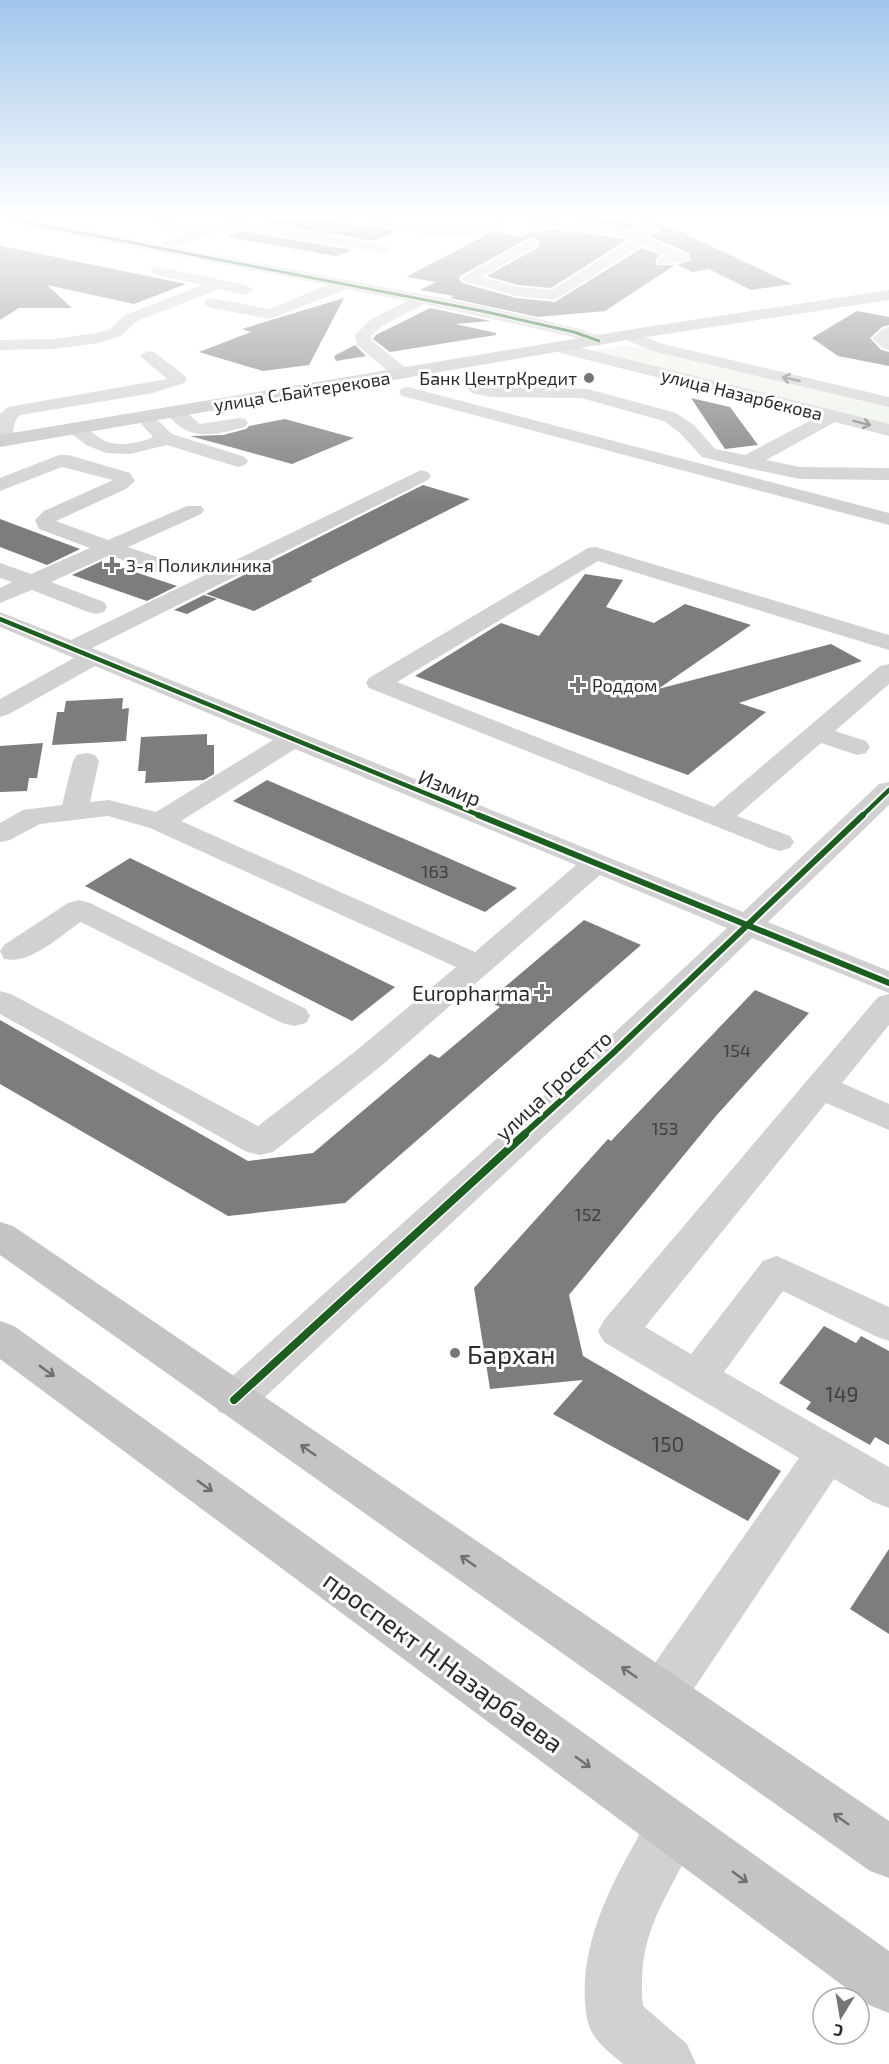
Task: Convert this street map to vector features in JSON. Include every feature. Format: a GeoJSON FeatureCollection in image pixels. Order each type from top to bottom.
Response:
{"type":"FeatureCollection","features":[{"type":"Feature","properties":{"kind":"main road","name":"улица С.Байтерекова"},"geometry":{"type":"LineString","coordinates":[[1,441],[214,406],[405,383],[599,340],[772,313]]}},
{"type":"Feature","properties":{"kind":"main road"},"geometry":{"type":"LineString","coordinates":[[0,1236],[889,1852]]}},
{"type":"Feature","properties":{"kind":"main road","name":"проспект Н.Назарбаева"},"geometry":{"type":"LineString","coordinates":[[0,1337],[889,1985]]}},
{"type":"Feature","properties":{"kind":"street"},"geometry":{"type":"LineString","coordinates":[[0,345],[54,344],[98,338],[115,333],[131,318],[144,313]]}},
{"type":"Feature","properties":{"kind":"street"},"geometry":{"type":"LineString","coordinates":[[395,313],[376,323],[363,335],[363,342],[405,383],[889,519]]}},
{"type":"Feature","properties":{"kind":"street"},"geometry":{"type":"LineString","coordinates":[[492,313],[599,340]]}},
{"type":"Feature","properties":{"kind":"street"},"geometry":{"type":"LineString","coordinates":[[889,332],[880,338],[889,345]]}},
{"type":"Feature","properties":{"kind":"street","name":"улица Назарбекова"},"geometry":{"type":"LineString","coordinates":[[627,336],[658,348],[889,402]]}},
{"type":"Feature","properties":{"kind":"street","name":"улица Назарбекова"},"geometry":{"type":"LineString","coordinates":[[561,348],[889,430]]}},
{"type":"Feature","properties":{"kind":"street"},"geometry":{"type":"LineString","coordinates":[[1,441],[6,418],[14,411],[153,388],[178,379],[148,356]]}},
{"type":"Feature","properties":{"kind":"street"},"geometry":{"type":"LineString","coordinates":[[470,381],[478,388],[491,392],[582,393],[670,417],[680,423],[709,453],[747,462],[800,473],[889,474]]}},
{"type":"Feature","properties":{"kind":"street"},"geometry":{"type":"LineString","coordinates":[[153,388],[214,406]]}},
{"type":"Feature","properties":{"kind":"street"},"geometry":{"type":"LineString","coordinates":[[175,412],[195,429],[204,430],[239,423]]}},
{"type":"Feature","properties":{"kind":"street"},"geometry":{"type":"LineString","coordinates":[[747,462],[832,416]]}},
{"type":"Feature","properties":{"kind":"street"},"geometry":{"type":"LineString","coordinates":[[144,417],[165,438],[238,461]]}},
{"type":"Feature","properties":{"kind":"street"},"geometry":{"type":"LineString","coordinates":[[75,429],[109,450],[159,442],[165,438]]}},
{"type":"Feature","properties":{"kind":"street"},"geometry":{"type":"LineString","coordinates":[[0,485],[59,461],[78,462],[123,477],[125,481],[119,485],[51,515],[45,520],[46,525],[161,566]]}},
{"type":"Feature","properties":{"kind":"street"},"geometry":{"type":"LineString","coordinates":[[0,709],[82,654],[421,476]]}},
{"type":"Feature","properties":{"kind":"street"},"geometry":{"type":"LineString","coordinates":[[0,596],[194,510]]}},
{"type":"Feature","properties":{"kind":"street"},"geometry":{"type":"LineString","coordinates":[[780,842],[378,683],[596,553],[889,643]]}},
{"type":"Feature","properties":{"kind":"street"},"geometry":{"type":"LineString","coordinates":[[0,570],[96,607]]}},
{"type":"Feature","properties":{"kind":"street","name":"Измир"},"geometry":{"type":"LineString","coordinates":[[0,619],[889,983]]}},
{"type":"Feature","properties":{"kind":"street"},"geometry":{"type":"LineString","coordinates":[[718,818],[889,671]]}},
{"type":"Feature","properties":{"kind":"street"},"geometry":{"type":"LineString","coordinates":[[816,733],[857,747]]}},
{"type":"Feature","properties":{"kind":"street"},"geometry":{"type":"LineString","coordinates":[[160,822],[291,740]]}},
{"type":"Feature","properties":{"kind":"street"},"geometry":{"type":"LineString","coordinates":[[74,812],[86,761]]}},
{"type":"Feature","properties":{"kind":"street","name":"улица Гросетто"},"geometry":{"type":"LineString","coordinates":[[234,1400],[612,1053],[746,926],[884,802]]}},
{"type":"Feature","properties":{"kind":"street"},"geometry":{"type":"LineString","coordinates":[[0,834],[33,816],[110,808],[160,822],[478,965]]}},
{"type":"Feature","properties":{"kind":"street"},"geometry":{"type":"LineString","coordinates":[[0,1001],[260,1143],[369,1059],[595,864]]}},
{"type":"Feature","properties":{"kind":"street"},"geometry":{"type":"LineString","coordinates":[[5,956],[78,909],[294,1016]]}},
{"type":"Feature","properties":{"kind":"street"},"geometry":{"type":"LineString","coordinates":[[889,1004],[618,1331],[889,1489]]}},
{"type":"Feature","properties":{"kind":"street"},"geometry":{"type":"LineString","coordinates":[[820,1087],[889,1118]]}},
{"type":"Feature","properties":{"kind":"street"},"geometry":{"type":"LineString","coordinates":[[697,1377],[777,1271],[889,1325]]}},
{"type":"Feature","properties":{"kind":"street"},"geometry":{"type":"LineString","coordinates":[[662,1694],[827,1453]]}},
{"type":"Feature","properties":{"kind":"street"},"geometry":{"type":"LineString","coordinates":[[667,2064],[616,2020],[612,1995],[614,1960],[623,1924],[640,1882],[673,1828]]}},
{"type":"Feature","properties":{"kind":"shaded area"},"geometry":{"type":"Polygon","coordinates":[[[624,346],[642,348],[889,406],[889,425],[593,353],[596,349],[624,346]]]}},
{"type":"Feature","properties":{"kind":"building"},"geometry":{"type":"Polygon","coordinates":[[[0,313],[11,313],[0,320],[0,313]]]}},
{"type":"Feature","properties":{"kind":"building"},"geometry":{"type":"Polygon","coordinates":[[[294,313],[336,313],[309,365],[263,371],[199,352],[251,332],[242,329],[294,313]]]}},
{"type":"Feature","properties":{"kind":"building"},"geometry":{"type":"Polygon","coordinates":[[[419,313],[455,313],[491,321],[455,324],[496,333],[496,335],[390,352],[373,339],[376,335],[419,313]]]}},
{"type":"Feature","properties":{"kind":"building"},"geometry":{"type":"Polygon","coordinates":[[[521,313],[579,313],[538,317],[521,313]]]}},
{"type":"Feature","properties":{"kind":"building"},"geometry":{"type":"Polygon","coordinates":[[[853,313],[889,317],[889,325],[882,327],[870,338],[881,350],[889,352],[889,366],[838,356],[812,338],[853,313]]]}},
{"type":"Feature","properties":{"kind":"building"},"geometry":{"type":"Polygon","coordinates":[[[355,345],[366,356],[336,361],[334,356],[355,345]]]}},
{"type":"Feature","properties":{"kind":"building"},"geometry":{"type":"Polygon","coordinates":[[[691,398],[730,407],[758,445],[725,449],[691,398]]]}},
{"type":"Feature","properties":{"kind":"building"},"geometry":{"type":"Polygon","coordinates":[[[285,419],[354,438],[292,464],[190,436],[223,435],[246,429],[249,426],[285,419]]]}},
{"type":"Feature","properties":{"kind":"building"},"geometry":{"type":"Polygon","coordinates":[[[423,485],[470,499],[254,611],[206,594],[423,485]]]}},
{"type":"Feature","properties":{"kind":"building"},"geometry":{"type":"Polygon","coordinates":[[[0,519],[80,549],[47,565],[0,547],[0,519]]]}},
{"type":"Feature","properties":{"kind":"building"},"geometry":{"type":"Polygon","coordinates":[[[102,561],[177,586],[147,601],[72,575],[102,561]]]}},
{"type":"Feature","properties":{"kind":"building"},"geometry":{"type":"Polygon","coordinates":[[[585,574],[623,580],[606,607],[654,623],[685,604],[751,625],[658,689],[831,644],[862,661],[739,703],[766,712],[688,775],[415,676],[501,623],[539,636],[585,574]]]}},
{"type":"Feature","properties":{"kind":"building"},"geometry":{"type":"Polygon","coordinates":[[[204,595],[217,599],[187,614],[174,610],[204,595]]]}},
{"type":"Feature","properties":{"kind":"building"},"geometry":{"type":"Polygon","coordinates":[[[123,698],[122,709],[129,708],[126,741],[52,745],[57,712],[64,712],[66,701],[123,698]]]}},
{"type":"Feature","properties":{"kind":"building"},"geometry":{"type":"Polygon","coordinates":[[[207,734],[207,745],[214,745],[214,774],[204,780],[145,783],[146,771],[138,771],[141,737],[207,734]]]}},
{"type":"Feature","properties":{"kind":"building"},"geometry":{"type":"Polygon","coordinates":[[[43,743],[37,778],[29,778],[27,791],[0,792],[0,746],[43,743]]]}},
{"type":"Feature","properties":{"kind":"building"},"geometry":{"type":"Polygon","coordinates":[[[267,780],[517,888],[485,912],[233,801],[267,780]]]}},
{"type":"Feature","properties":{"kind":"building"},"geometry":{"type":"Polygon","coordinates":[[[130,858],[395,987],[352,1021],[85,886],[130,858]]]}},
{"type":"Feature","properties":{"kind":"building"},"geometry":{"type":"Polygon","coordinates":[[[584,920],[641,945],[345,1203],[228,1216],[0,1084],[0,1020],[248,1161],[313,1153],[430,1054],[439,1058],[500,1007],[488,1001],[584,920]]]}},
{"type":"Feature","properties":{"kind":"building"},"geometry":{"type":"Polygon","coordinates":[[[755,990],[809,1013],[716,1116],[569,1295],[583,1356],[781,1471],[748,1521],[553,1414],[583,1380],[490,1389],[474,1288],[608,1139],[611,1141],[755,990]]]}},
{"type":"Feature","properties":{"kind":"building"},"geometry":{"type":"Polygon","coordinates":[[[824,1326],[856,1343],[861,1336],[889,1351],[889,1445],[875,1437],[870,1445],[806,1409],[811,1402],[779,1383],[824,1326]]]}},
{"type":"Feature","properties":{"kind":"building"},"geometry":{"type":"Polygon","coordinates":[[[889,1549],[889,1634],[850,1609],[889,1549]]]}},
{"type":"Feature","properties":{"kind":"cycle path"},"geometry":{"type":"LineString","coordinates":[[492,313],[574,332],[599,341]]}},
{"type":"Feature","properties":{"kind":"cycle path"},"geometry":{"type":"LineString","coordinates":[[0,619],[889,983]]}},
{"type":"Feature","properties":{"kind":"cycle path"},"geometry":{"type":"LineString","coordinates":[[234,1400],[612,1054],[889,790]]}},
{"type":"Feature","properties":{"kind":"place","name":"Банк ЦентрКредит"},"geometry":{"type":"Point","coordinates":[589,378]}},
{"type":"Feature","properties":{"kind":"place","name":"3-я Поликлиника"},"geometry":{"type":"Point","coordinates":[112,565]}},
{"type":"Feature","properties":{"kind":"place","name":"Роддом"},"geometry":{"type":"Point","coordinates":[578,685]}},
{"type":"Feature","properties":{"kind":"place","name":"Europharma"},"geometry":{"type":"Point","coordinates":[542,992]}},
{"type":"Feature","properties":{"kind":"place","name":"Бархан"},"geometry":{"type":"Point","coordinates":[455,1353]}}]}
